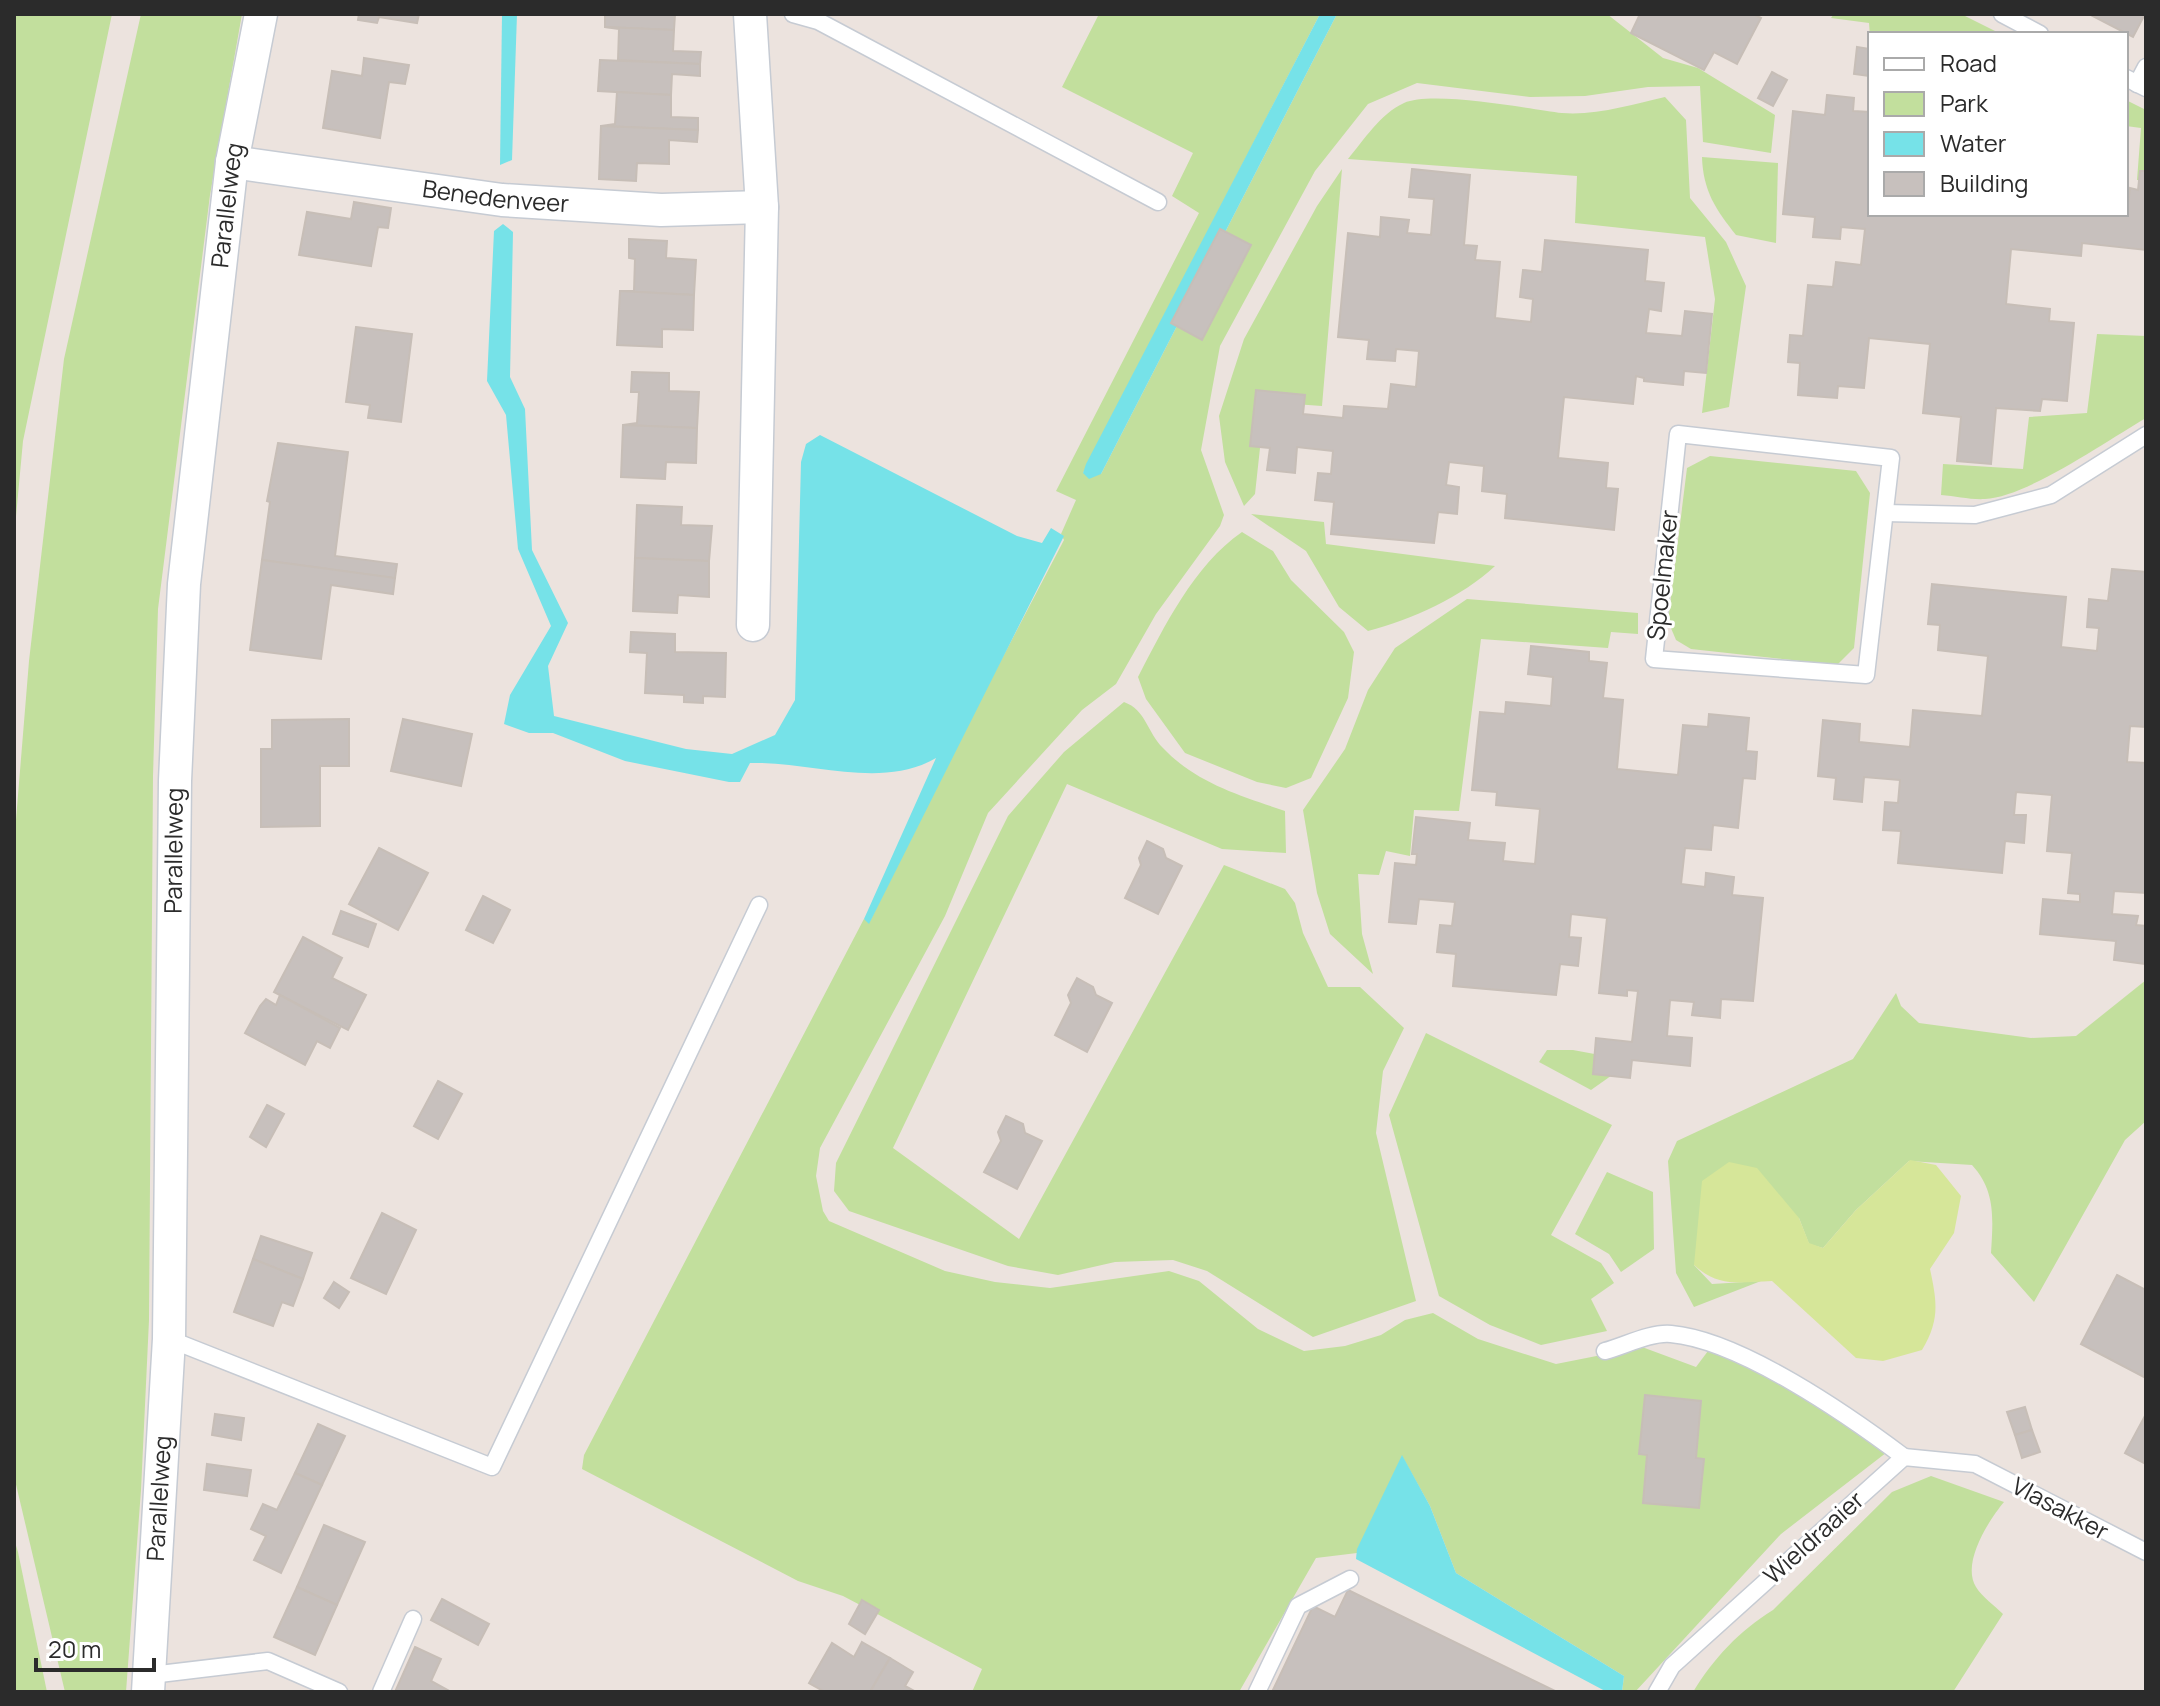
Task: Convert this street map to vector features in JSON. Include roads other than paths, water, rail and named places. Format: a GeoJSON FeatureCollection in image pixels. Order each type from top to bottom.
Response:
{"type":"FeatureCollection","features":[{"type":"Feature","properties":{"kind":"street","name":"Parallelweg"},"geometry":{"type":"LineString","coordinates":[[150,1684],[169,1339],[175,781],[184,584],[232,162],[261,14]]}},
{"type":"Feature","properties":{"kind":"street"},"geometry":{"type":"LineString","coordinates":[[750,14],[762,207],[753,625]]}},
{"type":"Feature","properties":{"kind":"street","name":"Benedenveer"},"geometry":{"type":"LineString","coordinates":[[232,162],[502,200],[661,210],[762,207]]}},
{"type":"Feature","properties":{"kind":"lane"},"geometry":{"type":"LineString","coordinates":[[793,14],[818,21],[1158,202]]}},
{"type":"Feature","properties":{"kind":"lane"},"geometry":{"type":"LineString","coordinates":[[2002,14],[2036,32]]}},
{"type":"Feature","properties":{"kind":"lane"},"geometry":{"type":"LineString","coordinates":[[2136,84],[2146,67]]}},
{"type":"Feature","properties":{"kind":"lane","name":"Spoelmaker"},"geometry":{"type":"LineString","coordinates":[[1678,434],[1891,458],[1885,513],[1866,675],[1654,659],[1678,434]]}},
{"type":"Feature","properties":{"kind":"lane"},"geometry":{"type":"LineString","coordinates":[[1885,513],[1975,515],[2051,495],[2146,435]]}},
{"type":"Feature","properties":{"kind":"lane"},"geometry":{"type":"LineString","coordinates":[[169,1339],[492,1467],[759,905]]}},
{"type":"Feature","properties":{"kind":"lane"},"geometry":{"type":"LineString","coordinates":[[1605,1351],[1668,1333],[1726,1346],[1858,1422],[1904,1457]]}},
{"type":"Feature","properties":{"kind":"lane","name":"Vlasakker"},"geometry":{"type":"LineString","coordinates":[[1904,1457],[1975,1464],[2146,1552]]}},
{"type":"Feature","properties":{"kind":"lane","name":"Wieldraaier"},"geometry":{"type":"LineString","coordinates":[[1657,1692],[1672,1666],[1904,1457]]}},
{"type":"Feature","properties":{"kind":"lane"},"geometry":{"type":"LineString","coordinates":[[1257,1692],[1298,1606],[1350,1579]]}},
{"type":"Feature","properties":{"kind":"lane"},"geometry":{"type":"LineString","coordinates":[[381,1692],[413,1619]]}},
{"type":"Feature","properties":{"kind":"lane"},"geometry":{"type":"LineString","coordinates":[[150,1684],[268,1661],[339,1692]]}},
{"type":"Feature","properties":{"kind":"water"},"geometry":{"type":"Polygon","coordinates":[[[502,14],[517,14],[512,160],[500,165],[502,14]]]}},
{"type":"Feature","properties":{"kind":"water"},"geometry":{"type":"Polygon","coordinates":[[[1320,14],[1337,14],[1101,474],[1089,479],[1083,473],[1086,464],[1320,14]]]}},
{"type":"Feature","properties":{"kind":"water"},"geometry":{"type":"Polygon","coordinates":[[[503,224],[513,232],[510,377],[525,409],[532,550],[568,623],[548,666],[554,716],[686,749],[732,754],[775,735],[795,700],[801,462],[806,444],[820,435],[1017,536],[1042,543],[1051,528],[1064,536],[869,924],[864,919],[936,758],[915,767],[869,773],[750,763],[740,782],[729,782],[625,761],[553,733],[529,733],[504,724],[510,695],[551,626],[518,549],[506,415],[487,381],[494,231],[503,224]]]}},
{"type":"Feature","properties":{"kind":"water"},"geometry":{"type":"Polygon","coordinates":[[[1402,1455],[1430,1506],[1456,1573],[1624,1676],[1622,1692],[1607,1692],[1356,1559],[1357,1549],[1402,1455]]]}}]}
